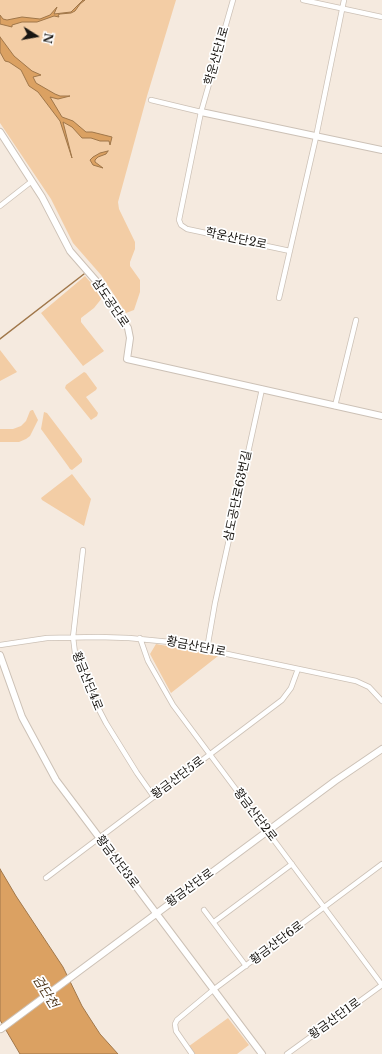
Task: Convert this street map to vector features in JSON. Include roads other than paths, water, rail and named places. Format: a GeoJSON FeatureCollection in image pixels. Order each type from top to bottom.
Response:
{"type":"FeatureCollection","features":[{"type":"Feature","properties":{"kind":"street","name":"학운산단1로"},"geometry":{"type":"LineString","coordinates":[[201,112],[233,0]]}},
{"type":"Feature","properties":{"kind":"street"},"geometry":{"type":"LineString","coordinates":[[303,0],[382,17]]}},
{"type":"Feature","properties":{"kind":"street"},"geometry":{"type":"LineString","coordinates":[[279,298],[316,136],[344,0]]}},
{"type":"Feature","properties":{"kind":"street"},"geometry":{"type":"LineString","coordinates":[[151,100],[382,150]]}},
{"type":"Feature","properties":{"kind":"street","name":"학운산단2로"},"geometry":{"type":"LineString","coordinates":[[201,112],[179,223],[183,227],[192,230],[290,251]]}},
{"type":"Feature","properties":{"kind":"street","name":"삼도공단로"},"geometry":{"type":"LineString","coordinates":[[0,132],[32,181],[70,251],[97,282],[128,328],[130,338],[127,359],[382,416]]}},
{"type":"Feature","properties":{"kind":"street"},"geometry":{"type":"LineString","coordinates":[[0,206],[32,181]]}},
{"type":"Feature","properties":{"kind":"street"},"geometry":{"type":"LineString","coordinates":[[335,406],[356,320]]}},
{"type":"Feature","properties":{"kind":"street","name":"삼도공단로63번길"},"geometry":{"type":"LineString","coordinates":[[207,649],[215,603],[262,390]]}},
{"type":"Feature","properties":{"kind":"street","name":"황금산단4로"},"geometry":{"type":"LineString","coordinates":[[83,550],[73,637],[75,653],[99,711],[124,754],[154,797]]}},
{"type":"Feature","properties":{"kind":"street","name":"황금산단1로"},"geometry":{"type":"LineString","coordinates":[[0,646],[47,638],[98,636],[140,638],[170,642],[363,683],[382,700]]}},
{"type":"Feature","properties":{"kind":"street","name":"황금산단2로"},"geometry":{"type":"LineString","coordinates":[[140,638],[148,661],[165,692],[185,722],[382,985]]}},
{"type":"Feature","properties":{"kind":"street","name":"황금산단3로"},"geometry":{"type":"LineString","coordinates":[[0,655],[22,716],[56,780],[262,1054]]}},
{"type":"Feature","properties":{"kind":"street","name":"황금산단5로"},"geometry":{"type":"LineString","coordinates":[[46,878],[282,700],[291,688],[298,669]]}},
{"type":"Feature","properties":{"kind":"street","name":"황금산단로"},"geometry":{"type":"LineString","coordinates":[[1,1029],[335,781],[382,749]]}},
{"type":"Feature","properties":{"kind":"street"},"geometry":{"type":"LineString","coordinates":[[214,922],[292,864]]}},
{"type":"Feature","properties":{"kind":"street","name":"황금산단6로"},"geometry":{"type":"LineString","coordinates":[[192,1054],[176,1031],[175,1024],[181,1016],[213,990],[382,864]]}},
{"type":"Feature","properties":{"kind":"street"},"geometry":{"type":"LineString","coordinates":[[204,910],[246,966]]}},
{"type":"Feature","properties":{"kind":"street","name":"황금산단1로"},"geometry":{"type":"LineString","coordinates":[[287,1054],[382,985]]}},
{"type":"Feature","properties":{"kind":"water"},"geometry":{"type":"Polygon","coordinates":[[[83,0],[85,0],[75,11],[71,13],[60,14],[58,15],[59,17],[54,16],[37,22],[22,22],[12,25],[12,27],[0,24],[0,15],[3,19],[7,20],[22,17],[40,19],[50,15],[57,7],[54,14],[71,12],[83,0]]]}},
{"type":"Feature","properties":{"kind":"water"},"geometry":{"type":"Polygon","coordinates":[[[0,37],[14,56],[32,71],[41,75],[33,77],[36,83],[60,96],[70,96],[58,99],[50,97],[62,117],[73,121],[86,132],[112,137],[110,145],[109,141],[82,138],[72,127],[63,122],[72,158],[60,121],[38,92],[29,86],[21,70],[5,61],[0,52],[0,37]]]}},
{"type":"Feature","properties":{"kind":"water"},"geometry":{"type":"Polygon","coordinates":[[[108,151],[106,154],[95,160],[95,162],[103,168],[93,165],[90,160],[93,157],[108,151]]]}},
{"type":"Feature","properties":{"kind":"water","name":"검단천"},"geometry":{"type":"Polygon","coordinates":[[[0,869],[63,967],[89,1017],[100,1034],[118,1054],[20,1054],[0,1020],[0,869]]]}},
{"type":"Feature","properties":{"kind":"waterway"},"geometry":{"type":"LineString","coordinates":[[0,339],[84,274]]}}]}
